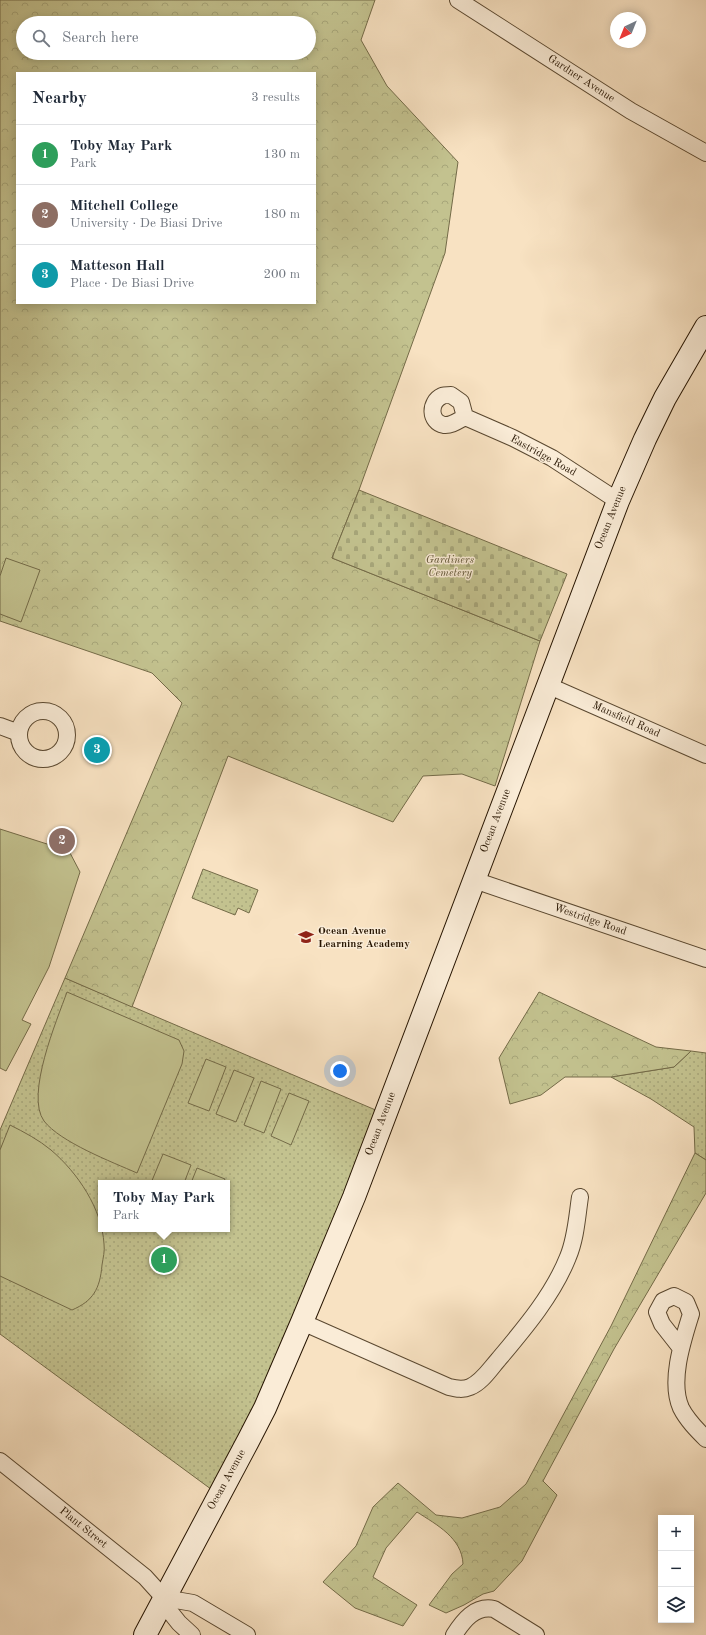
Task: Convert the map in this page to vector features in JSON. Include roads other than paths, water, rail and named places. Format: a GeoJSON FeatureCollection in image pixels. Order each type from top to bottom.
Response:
{"type":"FeatureCollection","features":[{"type":"Feature","properties":{"kind":"main road","name":"Ocean Avenue"},"geometry":{"type":"LineString","coordinates":[[144,1635],[265,1408],[302,1322],[354,1197],[618,501],[665,398],[706,327]]}},
{"type":"Feature","properties":{"kind":"street","name":"Gardner Avenue"},"geometry":{"type":"LineString","coordinates":[[458,0],[631,111],[706,154]]}},
{"type":"Feature","properties":{"kind":"street","name":"Eastridge Road"},"geometry":{"type":"LineString","coordinates":[[465,417],[513,438],[552,458],[618,501]]}},
{"type":"Feature","properties":{"kind":"street","name":"Mansfield Road"},"geometry":{"type":"LineString","coordinates":[[547,685],[706,755]]}},
{"type":"Feature","properties":{"kind":"street"},"geometry":{"type":"LineString","coordinates":[[0,726],[19,733]]}},
{"type":"Feature","properties":{"kind":"street","name":"Westridge Road"},"geometry":{"type":"LineString","coordinates":[[474,880],[706,959]]}},
{"type":"Feature","properties":{"kind":"street"},"geometry":{"type":"LineString","coordinates":[[302,1322],[449,1387],[460,1390],[470,1387],[482,1379],[514,1341],[549,1293],[568,1257],[575,1231],[580,1197]]}},
{"type":"Feature","properties":{"kind":"street"},"geometry":{"type":"LineString","coordinates":[[680,1347],[676,1382],[681,1406],[691,1423],[706,1439]]}},
{"type":"Feature","properties":{"kind":"street","name":"Plant Street"},"geometry":{"type":"LineString","coordinates":[[0,1461],[145,1577],[164,1598],[178,1623],[192,1635]]}},
{"type":"Feature","properties":{"kind":"street"},"geometry":{"type":"LineString","coordinates":[[164,1598],[193,1603],[247,1635]]}},
{"type":"Feature","properties":{"kind":"street"},"geometry":{"type":"LineString","coordinates":[[454,1635],[464,1621],[473,1612],[482,1608],[494,1609],[536,1635]]}},
{"type":"Feature","properties":{"kind":"place","name":"Matteson Hall"},"geometry":{"type":"Point","coordinates":[97,750]}},
{"type":"Feature","properties":{"kind":"place","name":"Mitchell College"},"geometry":{"type":"Point","coordinates":[62,841]}},
{"type":"Feature","properties":{"kind":"place","name":"Ocean Avenue Learning Academy"},"geometry":{"type":"Point","coordinates":[306,937]}},
{"type":"Feature","properties":{"kind":"place","name":"Toby May Park"},"geometry":{"type":"Point","coordinates":[164,1260]}},
{"type":"Feature","properties":{"kind":"park label","name":"Gardiners Cemetery"},"geometry":{"type":"Point","coordinates":[450,566]}}]}
